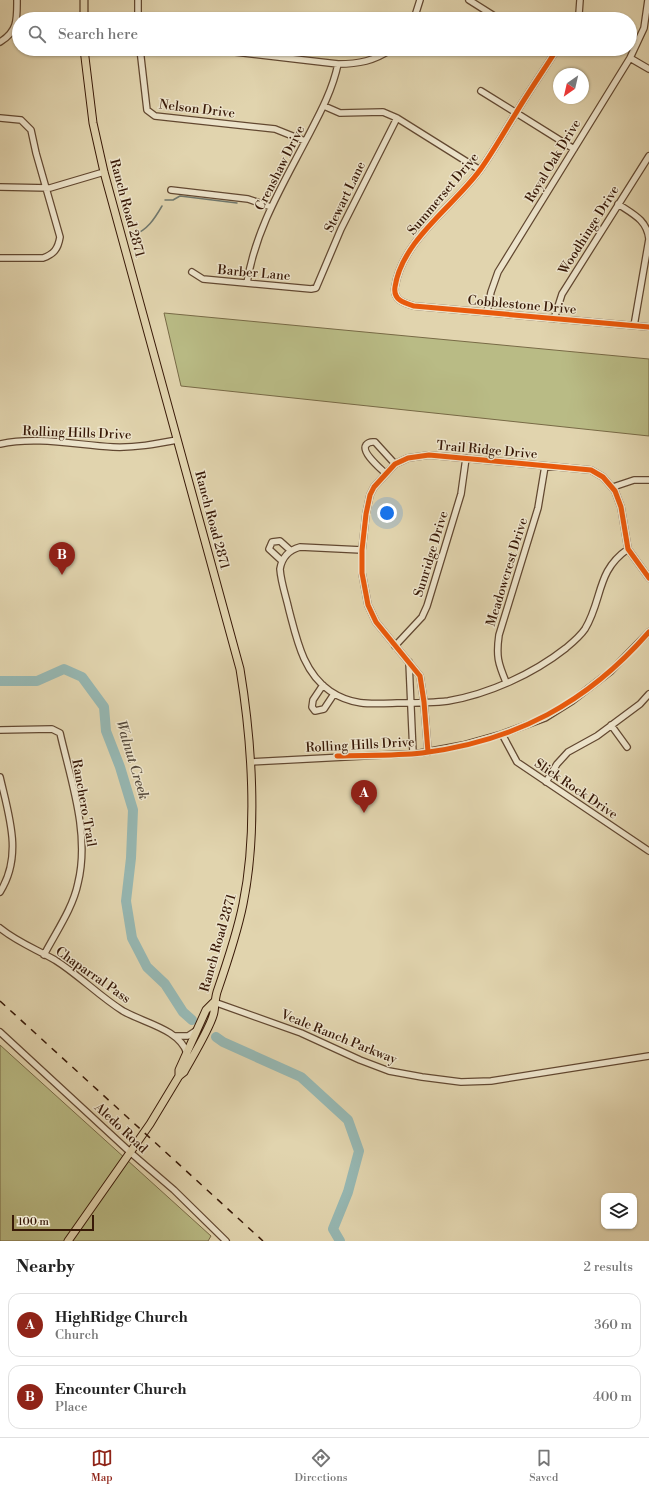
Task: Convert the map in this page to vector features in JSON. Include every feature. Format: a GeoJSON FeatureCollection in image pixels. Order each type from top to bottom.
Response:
{"type":"FeatureCollection","features":[{"type":"Feature","properties":{"kind":"main road"},"geometry":{"type":"LineString","coordinates":[[84,0],[84,12]]}},
{"type":"Feature","properties":{"kind":"main road","name":"Ranch Road 2871"},"geometry":{"type":"LineString","coordinates":[[68,1241],[130,1153],[179,1076],[184,1072],[214,1013],[214,1002],[239,922],[245,896],[250,857],[251,762],[246,706],[240,669],[104,172],[93,124],[85,56]]}},
{"type":"Feature","properties":{"kind":"main road","name":"Ranch Road 2871"},"geometry":{"type":"LineString","coordinates":[[179,1076],[179,1070],[188,1053],[206,1010],[214,1002]]}},
{"type":"Feature","properties":{"kind":"street"},"geometry":{"type":"LineString","coordinates":[[16,12],[17,0]]}},
{"type":"Feature","properties":{"kind":"street"},"geometry":{"type":"LineString","coordinates":[[138,0],[138,12]]}},
{"type":"Feature","properties":{"kind":"street"},"geometry":{"type":"LineString","coordinates":[[416,12],[420,0]]}},
{"type":"Feature","properties":{"kind":"street"},"geometry":{"type":"LineString","coordinates":[[469,0],[488,12]]}},
{"type":"Feature","properties":{"kind":"street"},"geometry":{"type":"LineString","coordinates":[[579,12],[580,0]]}},
{"type":"Feature","properties":{"kind":"street","name":"Royal Oak Drive"},"geometry":{"type":"LineString","coordinates":[[637,43],[644,28],[648,0]]}},
{"type":"Feature","properties":{"kind":"street"},"geometry":{"type":"LineString","coordinates":[[0,42],[9,36],[12,30]]}},
{"type":"Feature","properties":{"kind":"street","name":"Nelson Drive"},"geometry":{"type":"LineString","coordinates":[[142,56],[147,110],[150,114],[155,116],[275,129],[306,141]]}},
{"type":"Feature","properties":{"kind":"street"},"geometry":{"type":"LineString","coordinates":[[269,56],[338,64],[356,64],[374,60],[381,56]]}},
{"type":"Feature","properties":{"kind":"street","name":"Summerset Drive"},"geometry":{"type":"LineString","coordinates":[[396,296],[395,287],[398,275],[414,246],[434,219],[480,170],[552,56]]}},
{"type":"Feature","properties":{"kind":"street"},"geometry":{"type":"LineString","coordinates":[[630,58],[649,69]]}},
{"type":"Feature","properties":{"kind":"street","name":"Royal Oak Drive"},"geometry":{"type":"LineString","coordinates":[[487,312],[491,292],[498,272],[630,58]]}},
{"type":"Feature","properties":{"kind":"street","name":"Crenshaw Drive"},"geometry":{"type":"LineString","coordinates":[[247,284],[249,266],[255,245],[271,207],[324,106],[333,86],[338,64]]}},
{"type":"Feature","properties":{"kind":"street"},"geometry":{"type":"LineString","coordinates":[[481,91],[574,149]]}},
{"type":"Feature","properties":{"kind":"street"},"geometry":{"type":"LineString","coordinates":[[324,106],[340,113],[383,112],[397,118],[480,170]]}},
{"type":"Feature","properties":{"kind":"street"},"geometry":{"type":"LineString","coordinates":[[0,118],[20,120],[31,130],[60,237],[58,247],[53,253],[42,258],[0,258]]}},
{"type":"Feature","properties":{"kind":"street","name":"Stewart Lane"},"geometry":{"type":"LineString","coordinates":[[316,288],[320,283],[328,257],[341,229],[397,118]]}},
{"type":"Feature","properties":{"kind":"street","name":"Woodhinge Drive"},"geometry":{"type":"LineString","coordinates":[[554,318],[562,294],[649,156]]}},
{"type":"Feature","properties":{"kind":"street"},"geometry":{"type":"LineString","coordinates":[[0,187],[46,188],[104,172]]}},
{"type":"Feature","properties":{"kind":"street"},"geometry":{"type":"LineString","coordinates":[[171,190],[248,199],[271,207]]}},
{"type":"Feature","properties":{"kind":"street"},"geometry":{"type":"LineString","coordinates":[[618,204],[639,218],[648,231],[649,239],[634,326]]}},
{"type":"Feature","properties":{"kind":"street","name":"Barber Lane"},"geometry":{"type":"LineString","coordinates":[[192,272],[203,279],[311,290],[316,288]]}},
{"type":"Feature","properties":{"kind":"street","name":"Cobblestone Drive"},"geometry":{"type":"LineString","coordinates":[[396,296],[398,300],[414,306],[649,327]]}},
{"type":"Feature","properties":{"kind":"street","name":"Rolling Hills Drive"},"geometry":{"type":"LineString","coordinates":[[0,444],[33,440],[129,447],[177,440]]}},
{"type":"Feature","properties":{"kind":"street"},"geometry":{"type":"LineString","coordinates":[[385,473],[367,454],[365,449],[366,444],[375,442],[395,464]]}},
{"type":"Feature","properties":{"kind":"street","name":"Trail Ridge Drive"},"geometry":{"type":"LineString","coordinates":[[428,752],[424,702],[420,676],[376,622],[368,605],[362,572],[362,550],[370,495],[385,473],[395,464],[408,458],[429,455],[591,470],[613,487],[621,507],[628,549],[649,578]]}},
{"type":"Feature","properties":{"kind":"street","name":"Sunridge Drive"},"geometry":{"type":"LineString","coordinates":[[395,646],[422,617],[427,606],[461,494],[466,458]]}},
{"type":"Feature","properties":{"kind":"street","name":"Meadowcrest Drive"},"geometry":{"type":"LineString","coordinates":[[506,682],[496,651],[499,635],[538,508],[545,466]]}},
{"type":"Feature","properties":{"kind":"street"},"geometry":{"type":"LineString","coordinates":[[613,487],[634,480],[649,480]]}},
{"type":"Feature","properties":{"kind":"street"},"geometry":{"type":"LineString","coordinates":[[282,561],[269,549],[272,542],[280,541],[290,550]]}},
{"type":"Feature","properties":{"kind":"street"},"geometry":{"type":"LineString","coordinates":[[362,550],[309,546],[290,550],[282,561],[280,575],[300,650],[306,664],[316,678],[334,694],[361,704],[447,701],[473,696],[531,671],[566,648],[584,630],[594,609],[608,568],[619,555],[628,549]]}},
{"type":"Feature","properties":{"kind":"street","name":"Trail Ridge Drive"},"geometry":{"type":"LineString","coordinates":[[640,564],[649,568]]}},
{"type":"Feature","properties":{"kind":"street","name":"Rolling Hills Drive"},"geometry":{"type":"LineString","coordinates":[[251,762],[428,752],[463,745],[502,734],[545,718],[572,701],[611,671],[649,632]]}},
{"type":"Feature","properties":{"kind":"street"},"geometry":{"type":"LineString","coordinates":[[409,662],[413,753]]}},
{"type":"Feature","properties":{"kind":"street"},"geometry":{"type":"LineString","coordinates":[[323,685],[313,700],[312,706],[315,711],[324,709],[334,694]]}},
{"type":"Feature","properties":{"kind":"street"},"geometry":{"type":"LineString","coordinates":[[546,782],[557,764],[568,752],[611,725],[640,704],[649,694]]}},
{"type":"Feature","properties":{"kind":"street"},"geometry":{"type":"LineString","coordinates":[[611,725],[627,747]]}},
{"type":"Feature","properties":{"kind":"street","name":"Ranchero Trail"},"geometry":{"type":"LineString","coordinates":[[0,730],[52,729],[60,733],[77,811],[83,858],[78,884],[67,911],[44,955]]}},
{"type":"Feature","properties":{"kind":"street","name":"Slick Rock Drive"},"geometry":{"type":"LineString","coordinates":[[502,734],[517,762],[648,850]]}},
{"type":"Feature","properties":{"kind":"street"},"geometry":{"type":"LineString","coordinates":[[0,777],[13,837],[13,860],[6,882],[0,892]]}},
{"type":"Feature","properties":{"kind":"street","name":"Chaparral Pass"},"geometry":{"type":"LineString","coordinates":[[0,928],[12,938],[54,960],[124,1011],[175,1036],[185,1045],[188,1053]]}},
{"type":"Feature","properties":{"kind":"street","name":"Veale Ranch Parkway"},"geometry":{"type":"LineString","coordinates":[[214,1002],[301,1033],[360,1060],[389,1071],[461,1082],[491,1081],[649,1056]]}},
{"type":"Feature","properties":{"kind":"street"},"geometry":{"type":"LineString","coordinates":[[175,1036],[188,1036],[199,1028]]}},
{"type":"Feature","properties":{"kind":"street","name":"Aledo Road"},"geometry":{"type":"LineString","coordinates":[[0,1032],[130,1153],[174,1190],[226,1241]]}},
{"type":"Feature","properties":{"kind":"green space"},"geometry":{"type":"Polygon","coordinates":[[[164,313],[649,359],[649,436],[181,386],[164,313]]]}},
{"type":"Feature","properties":{"kind":"green space"},"geometry":{"type":"Polygon","coordinates":[[[0,1045],[211,1236],[208,1241],[0,1241],[0,1045]]]}},
{"type":"Feature","properties":{"kind":"waterway"},"geometry":{"type":"LineString","coordinates":[[165,200],[173,200],[180,196],[237,203]]}},
{"type":"Feature","properties":{"kind":"waterway"},"geometry":{"type":"LineString","coordinates":[[133,235],[146,227],[162,206]]}},
{"type":"Feature","properties":{"kind":"waterway","name":"Walnut Creek"},"geometry":{"type":"LineString","coordinates":[[0,681],[37,681],[64,669],[82,677],[104,707],[106,731],[120,767],[133,810],[131,858],[126,901],[132,938],[147,967],[165,984],[183,1012],[192,1020]]}},
{"type":"Feature","properties":{"kind":"waterway","name":"Walnut Creek"},"geometry":{"type":"LineString","coordinates":[[216,1037],[223,1042],[301,1077],[348,1120],[359,1151],[348,1192],[333,1229],[340,1241]]}},
{"type":"Feature","properties":{"kind":"railway"},"geometry":{"type":"LineString","coordinates":[[0,1001],[263,1241]]}},
{"type":"Feature","properties":{"kind":"cycle path"},"geometry":{"type":"LineString","coordinates":[[552,56],[480,170],[430,224],[408,254],[400,270],[395,287],[397,298],[414,306],[649,327]]}},
{"type":"Feature","properties":{"kind":"cycle path"},"geometry":{"type":"LineString","coordinates":[[428,752],[424,702],[420,676],[376,622],[368,605],[362,573],[362,550],[366,514],[370,495],[374,487],[395,464],[408,458],[429,455],[591,470],[603,477],[615,491],[621,507],[628,549],[649,578]]}},
{"type":"Feature","properties":{"kind":"cycle path"},"geometry":{"type":"LineString","coordinates":[[337,756],[422,753],[488,739],[519,728],[548,715],[601,679],[649,632]]}},
{"type":"Feature","properties":{"kind":"place","name":"Encounter Church"},"geometry":{"type":"Point","coordinates":[62,575]}},
{"type":"Feature","properties":{"kind":"place","name":"HighRidge Church"},"geometry":{"type":"Point","coordinates":[364,813]}}]}
